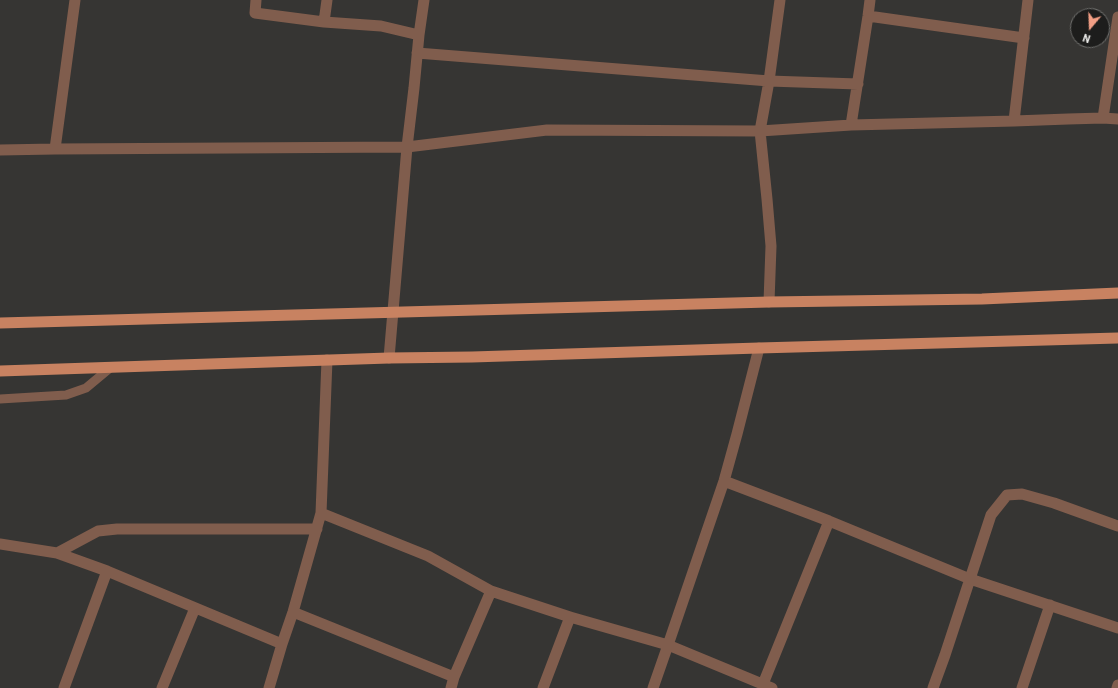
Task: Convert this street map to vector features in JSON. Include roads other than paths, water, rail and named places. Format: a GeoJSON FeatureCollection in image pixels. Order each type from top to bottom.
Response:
{"type":"FeatureCollection","features":[{"type":"Feature","properties":{"kind":"main road"},"geometry":{"type":"LineString","coordinates":[[0,323],[769,302],[982,299],[1118,293]]}},
{"type":"Feature","properties":{"kind":"main road"},"geometry":{"type":"LineString","coordinates":[[0,371],[389,358],[480,357],[1118,338]]}},
{"type":"Feature","properties":{"kind":"street"},"geometry":{"type":"LineString","coordinates":[[55,149],[75,0]]}},
{"type":"Feature","properties":{"kind":"street"},"geometry":{"type":"LineString","coordinates":[[256,0],[255,13],[324,22],[381,26],[419,35]]}},
{"type":"Feature","properties":{"kind":"street"},"geometry":{"type":"LineString","coordinates":[[324,22],[327,0]]}},
{"type":"Feature","properties":{"kind":"street"},"geometry":{"type":"LineString","coordinates":[[389,358],[407,147],[424,0]]}},
{"type":"Feature","properties":{"kind":"street"},"geometry":{"type":"LineString","coordinates":[[769,302],[771,246],[760,131],[769,81],[780,0]]}},
{"type":"Feature","properties":{"kind":"street"},"geometry":{"type":"LineString","coordinates":[[851,125],[870,0]]}},
{"type":"Feature","properties":{"kind":"street"},"geometry":{"type":"LineString","coordinates":[[1014,121],[1028,0]]}},
{"type":"Feature","properties":{"kind":"street"},"geometry":{"type":"LineString","coordinates":[[868,16],[1024,38]]}},
{"type":"Feature","properties":{"kind":"street"},"geometry":{"type":"LineString","coordinates":[[1103,118],[1118,17]]}},
{"type":"Feature","properties":{"kind":"street"},"geometry":{"type":"LineString","coordinates":[[417,53],[769,81],[858,84]]}},
{"type":"Feature","properties":{"kind":"street"},"geometry":{"type":"LineString","coordinates":[[0,150],[407,147],[547,130],[760,131],[851,125],[1103,118],[1118,119]]}},
{"type":"Feature","properties":{"kind":"street"},"geometry":{"type":"LineString","coordinates":[[653,688],[724,481],[759,348]]}},
{"type":"Feature","properties":{"kind":"street"},"geometry":{"type":"LineString","coordinates":[[268,688],[293,612],[321,513],[327,360]]}},
{"type":"Feature","properties":{"kind":"street"},"geometry":{"type":"LineString","coordinates":[[724,481],[829,521],[970,579],[1118,628]]}},
{"type":"Feature","properties":{"kind":"street"},"geometry":{"type":"LineString","coordinates":[[933,688],[991,515],[1007,496],[1022,494],[1054,503],[1118,526]]}},
{"type":"Feature","properties":{"kind":"street"},"geometry":{"type":"LineString","coordinates":[[321,513],[428,556],[491,591],[570,617],[668,645],[768,686],[829,521]]}},
{"type":"Feature","properties":{"kind":"street"},"geometry":{"type":"LineString","coordinates":[[57,554],[98,531],[104,530],[317,529]]}},
{"type":"Feature","properties":{"kind":"street"},"geometry":{"type":"LineString","coordinates":[[0,544],[57,554],[107,571],[282,644]]}},
{"type":"Feature","properties":{"kind":"street"},"geometry":{"type":"LineString","coordinates":[[64,688],[107,571]]}},
{"type":"Feature","properties":{"kind":"street"},"geometry":{"type":"LineString","coordinates":[[293,612],[452,683],[491,591]]}},
{"type":"Feature","properties":{"kind":"street"},"geometry":{"type":"LineString","coordinates":[[1022,688],[1050,605]]}},
{"type":"Feature","properties":{"kind":"street"},"geometry":{"type":"LineString","coordinates":[[162,688],[195,608]]}},
{"type":"Feature","properties":{"kind":"street"},"geometry":{"type":"LineString","coordinates":[[543,688],[570,617]]}},
{"type":"Feature","properties":{"kind":"lane"},"geometry":{"type":"LineString","coordinates":[[0,399],[66,395],[86,388],[110,368]]}}]}
